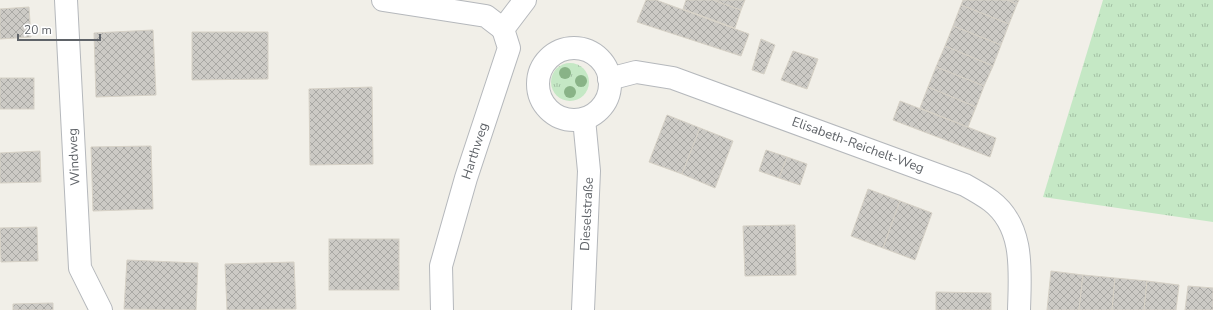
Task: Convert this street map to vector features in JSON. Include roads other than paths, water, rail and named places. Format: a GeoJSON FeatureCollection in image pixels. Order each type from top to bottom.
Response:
{"type":"FeatureCollection","features":[{"type":"Feature","properties":{"kind":"street","name":"Windweg"},"geometry":{"type":"LineString","coordinates":[[66,0],[80,268],[101,310]]}},
{"type":"Feature","properties":{"kind":"street"},"geometry":{"type":"LineString","coordinates":[[383,0],[486,16],[503,29],[525,0]]}},
{"type":"Feature","properties":{"kind":"street","name":"Harthweg"},"geometry":{"type":"LineString","coordinates":[[442,310],[441,266],[466,178],[509,48],[503,29]]}},
{"type":"Feature","properties":{"kind":"street"},"geometry":{"type":"LineString","coordinates":[[566,48],[584,49],[599,58],[606,68],[610,79],[608,94],[601,108],[584,119],[572,120],[561,118],[551,112],[543,103],[538,93],[537,81],[540,70],[546,60],[566,48]]}},
{"type":"Feature","properties":{"kind":"street","name":"Elisabeth-Reichelt-Weg"},"geometry":{"type":"LineString","coordinates":[[610,79],[636,72],[673,78],[965,185],[992,202],[1010,223],[1018,244],[1020,270],[1019,310]]}},
{"type":"Feature","properties":{"kind":"street","name":"Dieselstraße"},"geometry":{"type":"LineString","coordinates":[[583,310],[589,171],[584,119]]}}]}
